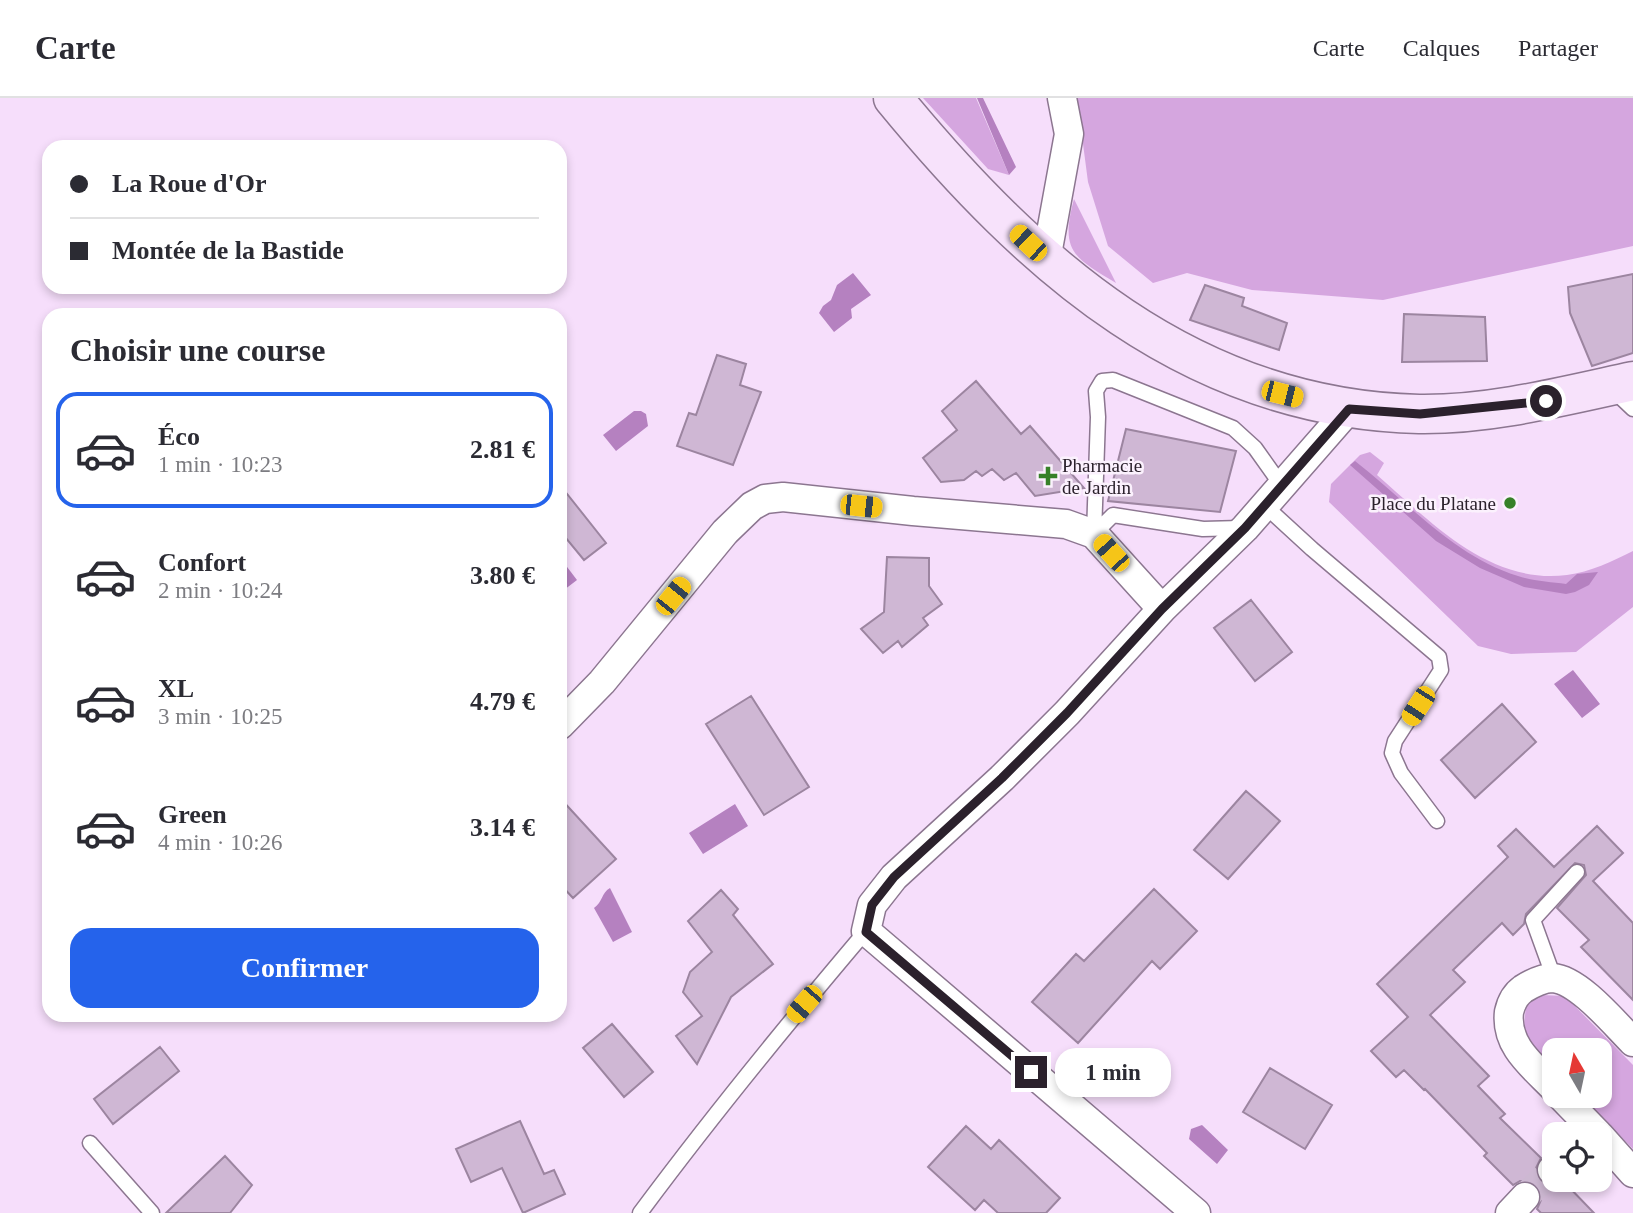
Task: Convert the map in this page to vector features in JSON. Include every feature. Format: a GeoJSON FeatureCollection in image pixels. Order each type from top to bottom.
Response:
{"type":"FeatureCollection","features":[{"type":"Feature","properties":{"kind":"main road"},"geometry":{"type":"LineString","coordinates":[[893,98],[990,208],[1046,260],[1133,325],[1184,355],[1282,394],[1349,409],[1420,414],[1454,412],[1625,392]]}},
{"type":"Feature","properties":{"kind":"street"},"geometry":{"type":"LineString","coordinates":[[1046,260],[1069,134],[1062,98]]}},
{"type":"Feature","properties":{"kind":"street"},"geometry":{"type":"LineString","coordinates":[[1196,1213],[866,932],[872,905],[894,877],[1002,778],[1067,713],[1162,609],[1245,528],[1349,409]]}},
{"type":"Feature","properties":{"kind":"street"},"geometry":{"type":"LineString","coordinates":[[567,718],[602,682],[725,532],[752,506],[765,499],[783,497],[1066,524],[1094,534],[1162,609]]}},
{"type":"Feature","properties":{"kind":"street"},"geometry":{"type":"LineString","coordinates":[[1542,1075],[1513,1043],[1508,1025],[1510,1007],[1518,992],[1533,983],[1554,978],[1577,988],[1633,1042]]}},
{"type":"Feature","properties":{"kind":"street"},"geometry":{"type":"LineString","coordinates":[[1572,1108],[1585,1122]]}},
{"type":"Feature","properties":{"kind":"street"},"geometry":{"type":"LineString","coordinates":[[1612,1150],[1633,1172]]}},
{"type":"Feature","properties":{"kind":"lane"},"geometry":{"type":"LineString","coordinates":[[1094,534],[1098,417],[1096,391],[1102,381],[1113,380],[1233,428],[1255,448],[1273,495],[1439,657],[1441,670],[1395,741],[1392,754],[1401,773],[1437,821]]}},
{"type":"Feature","properties":{"kind":"lane"},"geometry":{"type":"LineString","coordinates":[[1094,534],[1113,515],[1203,529],[1245,528]]}},
{"type":"Feature","properties":{"kind":"lane"},"geometry":{"type":"LineString","coordinates":[[1554,978],[1533,920],[1577,872]]}},
{"type":"Feature","properties":{"kind":"lane"},"geometry":{"type":"LineString","coordinates":[[640,1213],[772,1041],[866,932]]}},
{"type":"Feature","properties":{"kind":"lane"},"geometry":{"type":"LineString","coordinates":[[90,1143],[152,1213]]}},
{"type":"Feature","properties":{"kind":"shaded area"},"geometry":{"type":"Polygon","coordinates":[[[923,98],[976,98],[1009,175],[988,169],[923,98]]]}},
{"type":"Feature","properties":{"kind":"shaded area"},"geometry":{"type":"Polygon","coordinates":[[[977,98],[983,98],[1016,167],[1009,175],[977,98]]]}},
{"type":"Feature","properties":{"kind":"shaded area"},"geometry":{"type":"Polygon","coordinates":[[[1077,98],[1633,98],[1633,246],[1383,300],[1252,290],[1187,273],[1153,283],[1108,246],[1088,182],[1077,98]]]}},
{"type":"Feature","properties":{"kind":"shaded area"},"geometry":{"type":"Polygon","coordinates":[[[1074,199],[1116,283],[1089,266],[1074,251],[1069,230],[1074,199]]]}},
{"type":"Feature","properties":{"kind":"shaded area"},"geometry":{"type":"Polygon","coordinates":[[[853,273],[871,295],[851,309],[852,318],[834,332],[819,313],[831,300],[837,285],[853,273]]]}},
{"type":"Feature","properties":{"kind":"shaded area"},"geometry":{"type":"Polygon","coordinates":[[[634,411],[646,414],[648,426],[616,451],[603,435],[634,411]]]}},
{"type":"Feature","properties":{"kind":"shaded area"},"geometry":{"type":"Polygon","coordinates":[[[1370,452],[1384,463],[1377,475],[1418,511],[1463,546],[1512,570],[1539,575],[1576,574],[1633,551],[1633,607],[1576,652],[1511,654],[1478,646],[1329,502],[1331,484],[1360,455],[1370,452]]]}},
{"type":"Feature","properties":{"kind":"shaded area"},"geometry":{"type":"Polygon","coordinates":[[[1355,461],[1432,526],[1472,555],[1494,567],[1524,578],[1566,584],[1577,574],[1598,572],[1589,585],[1566,594],[1524,587],[1480,568],[1436,541],[1350,465],[1355,461]]]}},
{"type":"Feature","properties":{"kind":"shaded area"},"geometry":{"type":"Polygon","coordinates":[[[567,567],[577,580],[567,588],[567,567]]]}},
{"type":"Feature","properties":{"kind":"shaded area"},"geometry":{"type":"Polygon","coordinates":[[[1573,670],[1600,704],[1582,718],[1554,684],[1573,670]]]}},
{"type":"Feature","properties":{"kind":"shaded area"},"geometry":{"type":"Polygon","coordinates":[[[735,804],[748,826],[703,854],[689,833],[735,804]]]}},
{"type":"Feature","properties":{"kind":"shaded area"},"geometry":{"type":"Polygon","coordinates":[[[610,888],[632,932],[613,942],[594,908],[610,888]]]}},
{"type":"Feature","properties":{"kind":"shaded area"},"geometry":{"type":"Polygon","coordinates":[[[1541,995],[1565,996],[1606,1038],[1542,1038],[1542,1057],[1523,1037],[1526,1005],[1541,995]]]}},
{"type":"Feature","properties":{"kind":"shaded area"},"geometry":{"type":"Polygon","coordinates":[[[1612,1044],[1633,1065],[1633,1149],[1612,1128],[1612,1122],[1607,1122],[1593,1108],[1612,1108],[1612,1044]]]}},
{"type":"Feature","properties":{"kind":"shaded area"},"geometry":{"type":"Polygon","coordinates":[[[1202,1125],[1228,1150],[1217,1164],[1189,1139],[1191,1129],[1202,1125]]]}},
{"type":"Feature","properties":{"kind":"building"},"geometry":{"type":"Polygon","coordinates":[[[1633,274],[1633,353],[1592,366],[1570,313],[1568,287],[1633,274]]]}},
{"type":"Feature","properties":{"kind":"building"},"geometry":{"type":"Polygon","coordinates":[[[1205,285],[1244,298],[1242,306],[1287,323],[1279,350],[1190,320],[1205,285]]]}},
{"type":"Feature","properties":{"kind":"building"},"geometry":{"type":"Polygon","coordinates":[[[1404,314],[1485,317],[1487,361],[1402,362],[1404,314]]]}},
{"type":"Feature","properties":{"kind":"building"},"geometry":{"type":"Polygon","coordinates":[[[717,355],[746,364],[740,385],[761,392],[733,465],[677,446],[689,413],[696,415],[717,355]]]}},
{"type":"Feature","properties":{"kind":"building"},"geometry":{"type":"Polygon","coordinates":[[[976,381],[1021,434],[1030,426],[1084,488],[1035,496],[1016,473],[1004,480],[992,469],[982,476],[976,471],[964,480],[941,482],[923,458],[957,430],[942,411],[976,381]]]}},
{"type":"Feature","properties":{"kind":"building"},"geometry":{"type":"Polygon","coordinates":[[[1126,429],[1236,451],[1220,512],[1108,501],[1126,429]]]}},
{"type":"Feature","properties":{"kind":"building"},"geometry":{"type":"Polygon","coordinates":[[[567,494],[606,543],[584,560],[567,539],[567,494]]]}},
{"type":"Feature","properties":{"kind":"building"},"geometry":{"type":"Polygon","coordinates":[[[887,557],[929,558],[929,586],[942,604],[923,618],[928,625],[902,647],[898,641],[883,653],[861,629],[884,612],[887,557]]]}},
{"type":"Feature","properties":{"kind":"building"},"geometry":{"type":"Polygon","coordinates":[[[1251,600],[1292,652],[1255,681],[1214,628],[1251,600]]]}},
{"type":"Feature","properties":{"kind":"building"},"geometry":{"type":"Polygon","coordinates":[[[751,696],[809,787],[764,815],[706,724],[751,696]]]}},
{"type":"Feature","properties":{"kind":"building"},"geometry":{"type":"Polygon","coordinates":[[[1502,704],[1536,742],[1475,798],[1441,760],[1502,704]]]}},
{"type":"Feature","properties":{"kind":"building"},"geometry":{"type":"Polygon","coordinates":[[[1246,791],[1280,821],[1228,879],[1194,850],[1246,791]]]}},
{"type":"Feature","properties":{"kind":"building"},"geometry":{"type":"Polygon","coordinates":[[[567,806],[616,859],[573,898],[567,892],[567,806]]]}},
{"type":"Feature","properties":{"kind":"building"},"geometry":{"type":"Polygon","coordinates":[[[1597,826],[1623,853],[1593,881],[1633,923],[1633,1000],[1581,947],[1589,940],[1557,908],[1586,875],[1584,865],[1575,863],[1526,914],[1524,924],[1513,935],[1502,923],[1453,970],[1465,982],[1430,1015],[1489,1076],[1478,1086],[1505,1114],[1500,1118],[1541,1158],[1536,1168],[1542,1183],[1542,1192],[1574,1192],[1594,1213],[1541,1213],[1537,1209],[1541,1192],[1537,1185],[1520,1181],[1513,1185],[1484,1156],[1487,1153],[1425,1089],[1404,1070],[1396,1077],[1371,1051],[1408,1017],[1377,984],[1508,857],[1498,846],[1516,829],[1554,867],[1597,826]]]}},
{"type":"Feature","properties":{"kind":"building"},"geometry":{"type":"Polygon","coordinates":[[[1154,889],[1197,931],[1160,969],[1152,961],[1078,1043],[1032,1002],[1076,954],[1084,961],[1154,889]]]}},
{"type":"Feature","properties":{"kind":"building"},"geometry":{"type":"Polygon","coordinates":[[[721,890],[738,909],[733,915],[773,964],[731,997],[697,1064],[676,1036],[702,1016],[683,992],[690,972],[712,952],[688,921],[721,890]]]}},
{"type":"Feature","properties":{"kind":"building"},"geometry":{"type":"Polygon","coordinates":[[[612,1024],[653,1072],[624,1097],[583,1048],[612,1024]]]}},
{"type":"Feature","properties":{"kind":"building"},"geometry":{"type":"Polygon","coordinates":[[[160,1047],[179,1071],[113,1124],[94,1099],[160,1047]]]}},
{"type":"Feature","properties":{"kind":"building"},"geometry":{"type":"Polygon","coordinates":[[[1270,1068],[1332,1105],[1305,1149],[1243,1112],[1270,1068]]]}},
{"type":"Feature","properties":{"kind":"building"},"geometry":{"type":"Polygon","coordinates":[[[520,1121],[544,1174],[554,1170],[565,1194],[523,1213],[502,1168],[471,1182],[456,1149],[520,1121]]]}},
{"type":"Feature","properties":{"kind":"building"},"geometry":{"type":"Polygon","coordinates":[[[966,1126],[991,1149],[999,1140],[1060,1198],[1046,1213],[998,1213],[984,1200],[975,1210],[928,1167],[966,1126]]]}},
{"type":"Feature","properties":{"kind":"building"},"geometry":{"type":"Polygon","coordinates":[[[225,1156],[252,1185],[230,1213],[166,1213],[225,1156]]]}},
{"type":"Feature","properties":{"kind":"tunnel"},"geometry":{"type":"LineString","coordinates":[[1525,1197],[1542,1180]]}},
{"type":"Feature","properties":{"kind":"place","name":"Pharmacie de Jardin"},"geometry":{"type":"Point","coordinates":[1048,476]}},
{"type":"Feature","properties":{"kind":"place","name":"Place du Platane"},"geometry":{"type":"Point","coordinates":[1510,503]}},
{"type":"Feature","properties":{"kind":"route"},"geometry":{"type":"LineString","coordinates":[[1031,1072],[866,932],[872,905],[894,877],[1002,778],[1067,713],[1162,609],[1245,528],[1349,409],[1420,414],[1546,401]]}}]}
